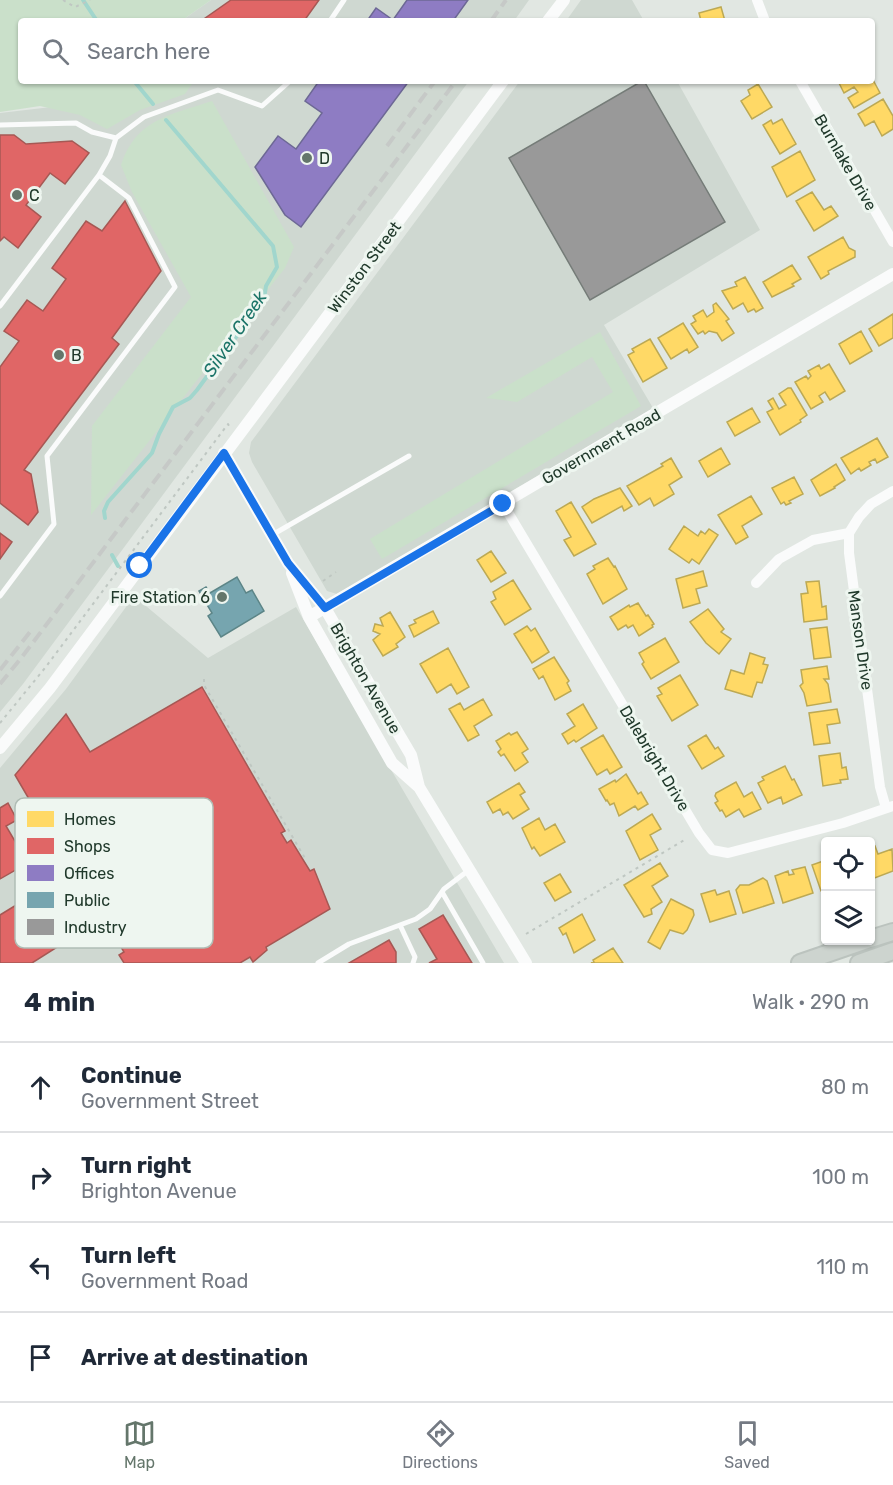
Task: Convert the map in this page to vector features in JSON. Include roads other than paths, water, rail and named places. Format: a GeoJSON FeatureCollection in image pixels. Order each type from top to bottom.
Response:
{"type":"FeatureCollection","features":[{"type":"Feature","properties":{"kind":"main road"},"geometry":{"type":"LineString","coordinates":[[875,938],[893,932]]}},
{"type":"Feature","properties":{"kind":"main road"},"geometry":{"type":"LineString","coordinates":[[800,963],[854,945]]}},
{"type":"Feature","properties":{"kind":"main road"},"geometry":{"type":"LineString","coordinates":[[859,963],[893,951]]}},
{"type":"Feature","properties":{"kind":"street"},"geometry":{"type":"LineString","coordinates":[[550,18],[564,0]]}},
{"type":"Feature","properties":{"kind":"street"},"geometry":{"type":"LineString","coordinates":[[757,0],[764,18]]}},
{"type":"Feature","properties":{"kind":"street","name":"Winston Street"},"geometry":{"type":"LineString","coordinates":[[0,748],[50,688],[501,84]]}},
{"type":"Feature","properties":{"kind":"street","name":"Burnlake Drive"},"geometry":{"type":"LineString","coordinates":[[802,84],[893,242]]}},
{"type":"Feature","properties":{"kind":"street","name":"Government Road"},"geometry":{"type":"LineString","coordinates":[[309,617],[893,274]]}},
{"type":"Feature","properties":{"kind":"street","name":"Brighton Avenue"},"geometry":{"type":"LineString","coordinates":[[224,453],[288,563],[309,617],[392,763],[419,787]]}},
{"type":"Feature","properties":{"kind":"street"},"geometry":{"type":"LineString","coordinates":[[756,583],[779,559],[813,540],[849,532],[871,504],[893,491]]}},
{"type":"Feature","properties":{"kind":"street","name":"Dalebright Drive"},"geometry":{"type":"LineString","coordinates":[[503,504],[699,833],[712,850],[728,853],[843,823],[890,807]]}},
{"type":"Feature","properties":{"kind":"street","name":"Manson Drive"},"geometry":{"type":"LineString","coordinates":[[849,532],[849,553],[881,792],[890,807]]}},
{"type":"Feature","properties":{"kind":"street","name":"Brighton Avenue"},"geometry":{"type":"LineString","coordinates":[[288,563],[325,608],[411,755],[419,787],[526,963]]}},
{"type":"Feature","properties":{"kind":"lane"},"geometry":{"type":"LineString","coordinates":[[332,18],[344,0]]}},
{"type":"Feature","properties":{"kind":"lane"},"geometry":{"type":"LineString","coordinates":[[0,306],[99,175],[110,156],[116,138],[144,117],[218,90],[262,106],[287,84]]}},
{"type":"Feature","properties":{"kind":"lane"},"geometry":{"type":"LineString","coordinates":[[0,125],[76,123],[92,132],[116,138]]}},
{"type":"Feature","properties":{"kind":"lane"},"geometry":{"type":"LineString","coordinates":[[0,596],[54,524],[47,456],[175,287],[129,198],[99,175]]}},
{"type":"Feature","properties":{"kind":"lane"},"geometry":{"type":"LineString","coordinates":[[272,535],[409,456]]}},
{"type":"Feature","properties":{"kind":"lane"},"geometry":{"type":"LineString","coordinates":[[318,963],[350,944],[400,925],[430,909],[442,892],[469,870]]}},
{"type":"Feature","properties":{"kind":"lane"},"geometry":{"type":"LineString","coordinates":[[442,892],[483,963]]}},
{"type":"Feature","properties":{"kind":"lane"},"geometry":{"type":"LineString","coordinates":[[400,925],[415,957],[413,963]]}},
{"type":"Feature","properties":{"kind":"waterway","name":"Silver Creek"},"geometry":{"type":"LineString","coordinates":[[83,0],[95,18]]}},
{"type":"Feature","properties":{"kind":"waterway","name":"Silver Creek"},"geometry":{"type":"LineString","coordinates":[[136,84],[153,104]]}},
{"type":"Feature","properties":{"kind":"waterway","name":"Silver Creek"},"geometry":{"type":"LineString","coordinates":[[105,518],[104,511],[108,502],[152,453],[173,407],[190,398],[197,390],[264,299],[266,286],[277,267],[273,246],[166,120]]}},
{"type":"Feature","properties":{"kind":"waterway","name":"Silver Creek"},"geometry":{"type":"LineString","coordinates":[[112,555],[118,566]]}},
{"type":"Feature","properties":{"kind":"railway"},"geometry":{"type":"LineString","coordinates":[[493,18],[506,0]]}},
{"type":"Feature","properties":{"kind":"railway"},"geometry":{"type":"LineString","coordinates":[[387,146],[433,84]]}},
{"type":"Feature","properties":{"kind":"railway"},"geometry":{"type":"LineString","coordinates":[[0,684],[454,84]]}},
{"type":"Feature","properties":{"kind":"railway"},"geometry":{"type":"LineString","coordinates":[[0,670],[30,632]]}},
{"type":"Feature","properties":{"kind":"place","name":"D"},"geometry":{"type":"Point","coordinates":[307,158]}},
{"type":"Feature","properties":{"kind":"place","name":"C"},"geometry":{"type":"Point","coordinates":[17,195]}},
{"type":"Feature","properties":{"kind":"place","name":"B"},"geometry":{"type":"Point","coordinates":[59,355]}},
{"type":"Feature","properties":{"kind":"place","name":"Fire Station 6"},"geometry":{"type":"Point","coordinates":[222,597]}}]}
